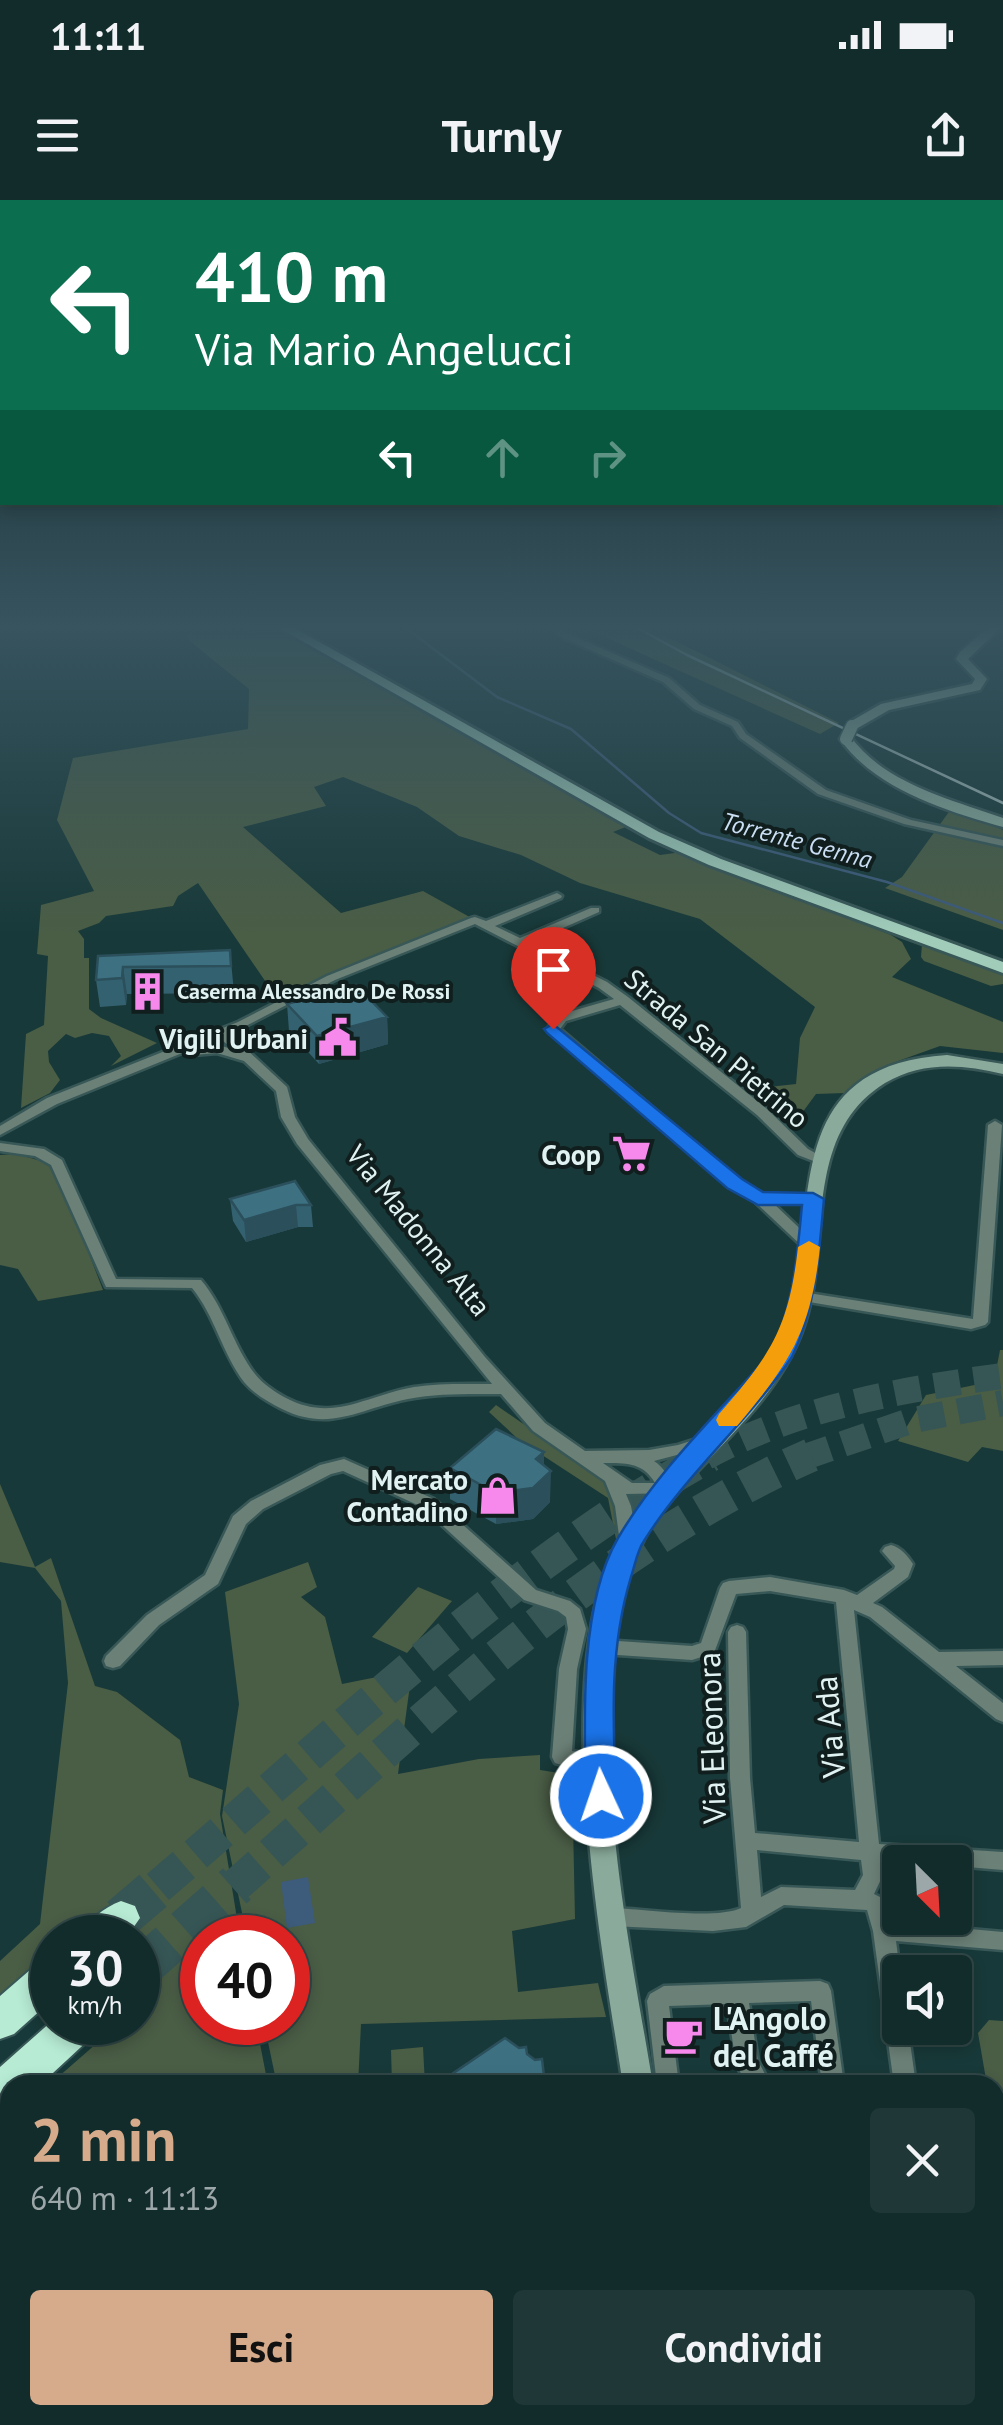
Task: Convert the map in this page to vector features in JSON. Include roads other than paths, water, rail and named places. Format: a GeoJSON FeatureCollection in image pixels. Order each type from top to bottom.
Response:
{"type":"FeatureCollection","features":[{"type":"Feature","properties":{"kind":"highway"},"geometry":{"type":"LineString","coordinates":[[0,2021],[30,1995]]}},
{"type":"Feature","properties":{"kind":"highway"},"geometry":{"type":"LineString","coordinates":[[24,2075],[56,2045]]}},
{"type":"Feature","properties":{"kind":"main road"},"geometry":{"type":"LineString","coordinates":[[466,729],[654,835],[1003,968]]}},
{"type":"Feature","properties":{"kind":"street"},"geometry":{"type":"LineString","coordinates":[[738,729],[822,792],[924,826],[1003,842]]}},
{"type":"Feature","properties":{"kind":"street"},"geometry":{"type":"LineString","coordinates":[[855,729],[849,733],[852,752],[864,763],[1003,823]]}},
{"type":"Feature","properties":{"kind":"street"},"geometry":{"type":"LineString","coordinates":[[0,1132],[52,1101],[222,1034],[331,978],[557,896]]}},
{"type":"Feature","properties":{"kind":"street"},"geometry":{"type":"LineString","coordinates":[[521,942],[595,910]]}},
{"type":"Feature","properties":{"kind":"street","name":"Strada San Pietrino"},"geometry":{"type":"LineString","coordinates":[[481,922],[603,985],[762,1112],[803,1152],[821,1160]]}},
{"type":"Feature","properties":{"kind":"street"},"geometry":{"type":"LineString","coordinates":[[624,1000],[562,1018],[553,1029],[734,1184],[781,1217],[809,1245]]}},
{"type":"Feature","properties":{"kind":"street","name":"Via Madonna Alta"},"geometry":{"type":"LineString","coordinates":[[222,1034],[282,1090],[288,1117],[302,1141],[504,1389],[539,1427],[613,1482]]}},
{"type":"Feature","properties":{"kind":"street"},"geometry":{"type":"LineString","coordinates":[[165,1056],[218,1049],[250,1060]]}},
{"type":"Feature","properties":{"kind":"street"},"geometry":{"type":"LineString","coordinates":[[636,2075],[613,1917],[598,1762],[598,1696],[608,1607],[628,1543],[667,1489],[780,1357],[792,1333],[802,1298],[821,1160],[846,1104],[876,1079],[926,1062],[947,1059],[1003,1069]]}},
{"type":"Feature","properties":{"kind":"street"},"geometry":{"type":"LineString","coordinates":[[802,1298],[971,1324],[980,1322],[995,1125]]}},
{"type":"Feature","properties":{"kind":"street"},"geometry":{"type":"LineString","coordinates":[[0,1147],[40,1152],[57,1163],[111,1284],[196,1283],[218,1314],[249,1378],[295,1410],[312,1417],[334,1417],[390,1396],[426,1390],[504,1389]]}},
{"type":"Feature","properties":{"kind":"street"},"geometry":{"type":"LineString","coordinates":[[758,1198],[812,1208]]}},
{"type":"Feature","properties":{"kind":"street"},"geometry":{"type":"LineString","coordinates":[[781,1217],[812,1208]]}},
{"type":"Feature","properties":{"kind":"street","name":"Via Madonna Alta"},"geometry":{"type":"LineString","coordinates":[[583,1456],[639,1460],[710,1441]]}},
{"type":"Feature","properties":{"kind":"street"},"geometry":{"type":"LineString","coordinates":[[639,1460],[655,1469],[667,1489]]}},
{"type":"Feature","properties":{"kind":"street"},"geometry":{"type":"LineString","coordinates":[[113,1661],[153,1620],[212,1579],[239,1520],[257,1505],[326,1469],[344,1464],[428,1503],[530,1595],[564,1606],[574,1614],[576,1629],[568,1669],[562,1757],[598,1762]]}},
{"type":"Feature","properties":{"kind":"street"},"geometry":{"type":"LineString","coordinates":[[613,1482],[629,1490],[667,1489]]}},
{"type":"Feature","properties":{"kind":"street"},"geometry":{"type":"LineString","coordinates":[[613,1482],[623,1506],[628,1543]]}},
{"type":"Feature","properties":{"kind":"street"},"geometry":{"type":"LineString","coordinates":[[851,1600],[902,1572],[904,1564],[891,1551]]}},
{"type":"Feature","properties":{"kind":"street"},"geometry":{"type":"LineString","coordinates":[[603,1647],[692,1653],[708,1648],[729,1588],[737,1584],[813,1589],[876,1612],[1003,1714]]}},
{"type":"Feature","properties":{"kind":"street","name":"Via Ada"},"geometry":{"type":"LineString","coordinates":[[851,1600],[873,1875],[861,1898]]}},
{"type":"Feature","properties":{"kind":"street","name":"Via Eleonora"},"geometry":{"type":"LineString","coordinates":[[737,1632],[740,1778],[752,1911]]}},
{"type":"Feature","properties":{"kind":"street"},"geometry":{"type":"LineString","coordinates":[[939,1659],[1003,1658]]}},
{"type":"Feature","properties":{"kind":"street","name":"Via Eleonora"},"geometry":{"type":"LineString","coordinates":[[746,1841],[1003,1861]]}},
{"type":"Feature","properties":{"kind":"street"},"geometry":{"type":"LineString","coordinates":[[613,1917],[714,1922],[738,1920],[781,1896],[861,1898],[875,1904],[882,1925]]}},
{"type":"Feature","properties":{"kind":"street"},"geometry":{"type":"LineString","coordinates":[[885,1935],[904,2075]]}},
{"type":"Feature","properties":{"kind":"street"},"geometry":{"type":"LineString","coordinates":[[932,1935],[1003,1941]]}},
{"type":"Feature","properties":{"kind":"street"},"geometry":{"type":"LineString","coordinates":[[667,2075],[658,2001],[664,1996],[820,1991],[832,2075]]}},
{"type":"Feature","properties":{"kind":"street"},"geometry":{"type":"LineString","coordinates":[[736,1992],[746,2064],[753,2075]]}},
{"type":"Feature","properties":{"kind":"street"},"geometry":{"type":"LineString","coordinates":[[633,2054],[664,2055]]}},
{"type":"Feature","properties":{"kind":"water"},"geometry":{"type":"Polygon","coordinates":[[[308,1877],[315,1923],[310,1924],[310,1915],[285,1915],[281,1882],[308,1877]]]}},
{"type":"Feature","properties":{"kind":"waterway","name":"Torrente Genna"},"geometry":{"type":"LineString","coordinates":[[571,729],[669,813],[701,833],[887,882],[1003,923]]}},
{"type":"Feature","properties":{"kind":"tunnel"},"geometry":{"type":"LineString","coordinates":[[710,1455],[813,1413],[927,1387],[1003,1376]]}},
{"type":"Feature","properties":{"kind":"tunnel"},"geometry":{"type":"LineString","coordinates":[[805,1457],[913,1420],[1003,1403]]}},
{"type":"Feature","properties":{"kind":"tunnel"},"geometry":{"type":"LineString","coordinates":[[158,1887],[492,1602],[635,1500],[710,1455]]}},
{"type":"Feature","properties":{"kind":"tunnel"},"geometry":{"type":"LineString","coordinates":[[234,1887],[437,1706],[579,1593],[653,1541],[730,1495],[811,1455]]}},
{"type":"Feature","properties":{"kind":"tunnel"},"geometry":{"type":"LineString","coordinates":[[125,1915],[161,1884]]}},
{"type":"Feature","properties":{"kind":"tunnel"},"geometry":{"type":"LineString","coordinates":[[160,1952],[237,1884]]}},
{"type":"Feature","properties":{"kind":"railway"},"geometry":{"type":"LineString","coordinates":[[845,729],[1003,803]]}},
{"type":"Feature","properties":{"kind":"place","name":"Caserma Alessandro De Rossi"},"geometry":{"type":"Point","coordinates":[147,991]}},
{"type":"Feature","properties":{"kind":"place","name":"Vigili Urbani"},"geometry":{"type":"Point","coordinates":[338,1038]}},
{"type":"Feature","properties":{"kind":"place","name":"Coop"},"geometry":{"type":"Point","coordinates":[631,1154]}},
{"type":"Feature","properties":{"kind":"place","name":"Mercato Contadino"},"geometry":{"type":"Point","coordinates":[498,1495]}},
{"type":"Feature","properties":{"kind":"place","name":"L'Angolo del Caffé"},"geometry":{"type":"Point","coordinates":[683,2036]}}]}
